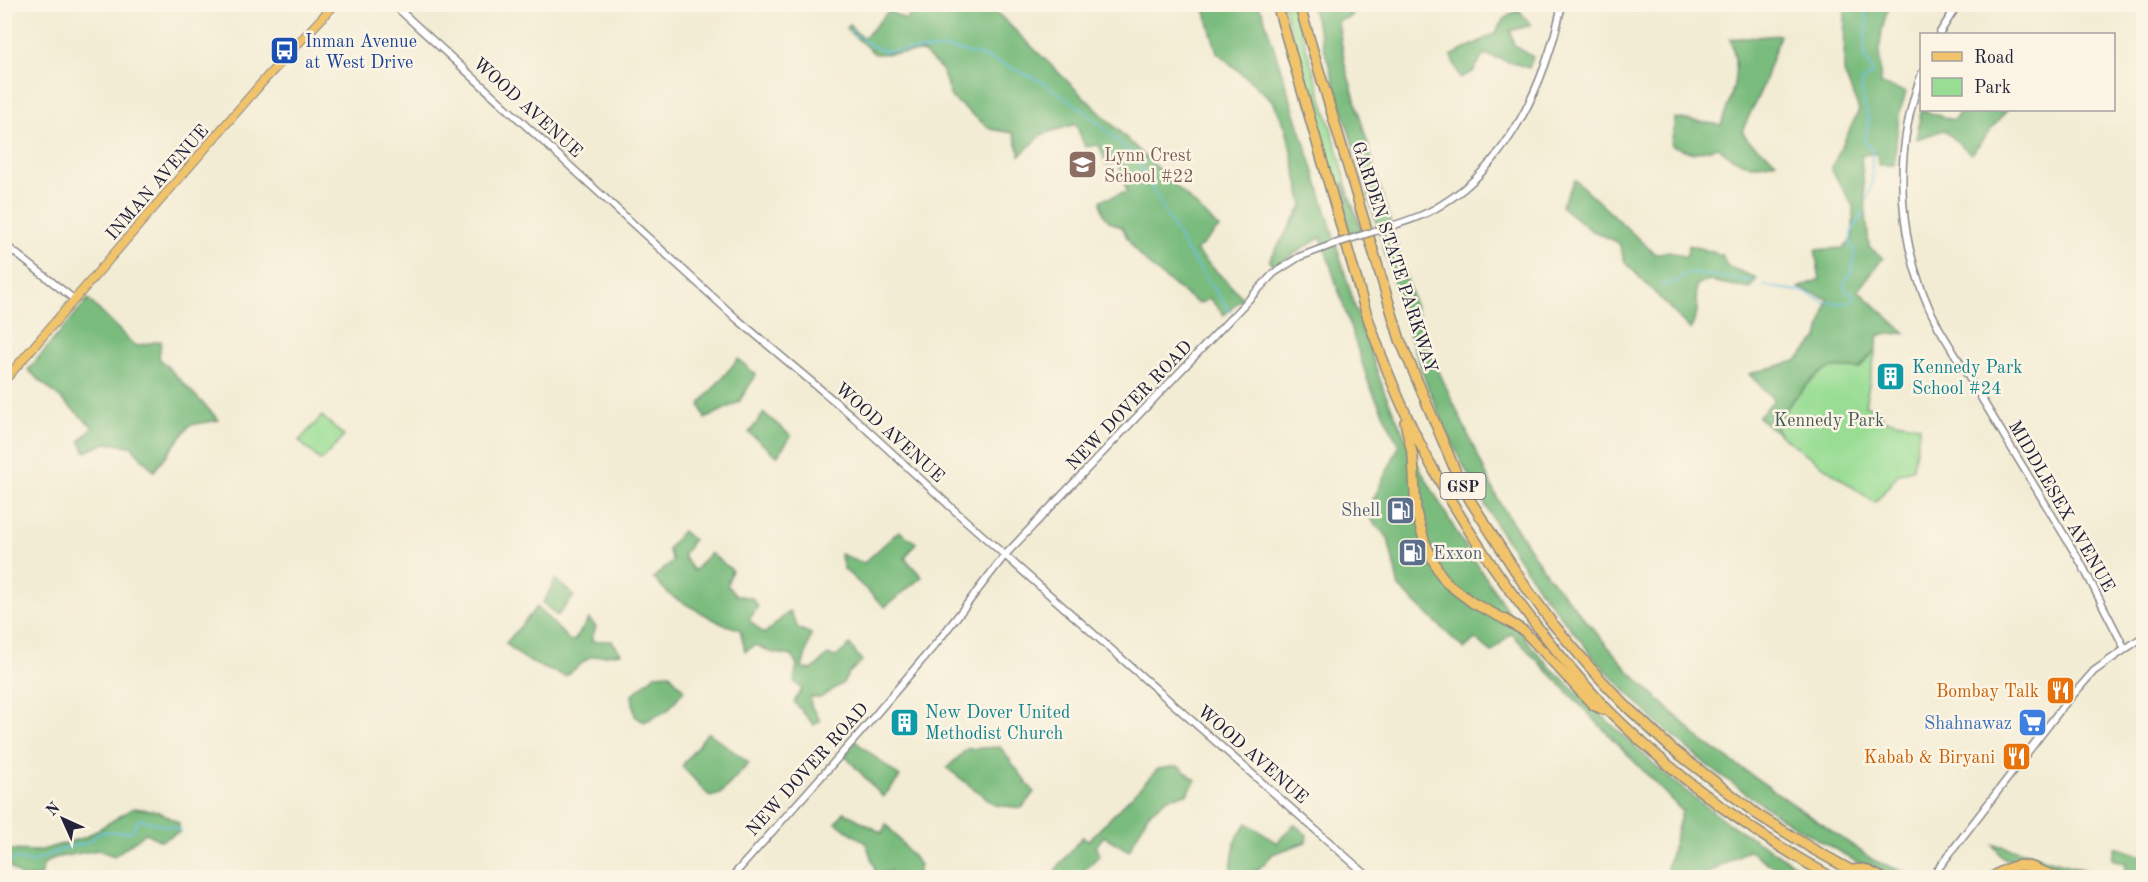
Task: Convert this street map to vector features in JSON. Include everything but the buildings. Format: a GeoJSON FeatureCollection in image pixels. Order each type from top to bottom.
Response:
{"type":"FeatureCollection","features":[{"type":"Feature","properties":{"kind":"highway","name":"GSP"},"geometry":{"type":"LineString","coordinates":[[1277,4],[1365,309],[1404,413],[1434,474],[1473,540],[1564,661],[1611,713],[1654,753],[1715,802],[1833,878]]}},
{"type":"Feature","properties":{"kind":"highway","name":"GARDEN STATE PARKWAY"},"geometry":{"type":"LineString","coordinates":[[1299,4],[1400,340],[1458,477],[1470,500],[1525,586],[1553,624],[1594,672],[1671,748],[1758,815],[1865,878]]}},
{"type":"Feature","properties":{"kind":"highway"},"geometry":{"type":"LineString","coordinates":[[1404,413],[1413,457],[1416,512],[1425,543],[1439,572],[1448,584],[1473,603],[1524,631],[1593,705],[1611,713]]}},
{"type":"Feature","properties":{"kind":"highway"},"geometry":{"type":"LineString","coordinates":[[1991,878],[2006,868],[2017,865],[2030,866],[2055,876]]}},
{"type":"Feature","properties":{"kind":"highway"},"geometry":{"type":"LineString","coordinates":[[1852,870],[1864,869],[1883,878]]}},
{"type":"Feature","properties":{"kind":"highway"},"geometry":{"type":"LineString","coordinates":[[2003,878],[2010,872],[2019,870],[2055,876]]}},
{"type":"Feature","properties":{"kind":"main road","name":"INMAN AVENUE"},"geometry":{"type":"LineString","coordinates":[[4,381],[266,78],[335,4]]}},
{"type":"Feature","properties":{"kind":"street","name":"WOOD AVENUE"},"geometry":{"type":"LineString","coordinates":[[393,4],[723,306],[850,415],[1370,878]]}},
{"type":"Feature","properties":{"kind":"street","name":"NEW DOVER ROAD"},"geometry":{"type":"LineString","coordinates":[[731,878],[939,640],[1005,555],[1274,273],[1299,256],[1410,220],[1440,206],[1468,185],[1491,162],[1512,132],[1532,96],[1553,39],[1562,4]]}},
{"type":"Feature","properties":{"kind":"street"},"geometry":{"type":"LineString","coordinates":[[1941,33],[1958,4]]}},
{"type":"Feature","properties":{"kind":"street","name":"MIDDLESEX AVENUE"},"geometry":{"type":"LineString","coordinates":[[1920,79],[1910,111],[1905,142],[1902,205],[1910,253],[1921,289],[1939,328],[2081,563],[2126,649]]}},
{"type":"Feature","properties":{"kind":"street"},"geometry":{"type":"LineString","coordinates":[[4,244],[75,300]]}},
{"type":"Feature","properties":{"kind":"street"},"geometry":{"type":"LineString","coordinates":[[1931,878],[2064,705],[2094,671],[2144,636]]}},
{"type":"Feature","properties":{"kind":"green space"},"geometry":{"type":"Polygon","coordinates":[[[917,5],[989,5],[1219,228],[1196,251],[1243,298],[1224,315],[1209,298],[1197,303],[1144,260],[1135,250],[1122,227],[1106,218],[1102,210],[1101,200],[1127,192],[1118,163],[1106,165],[1099,145],[1085,147],[1076,124],[1043,134],[1020,155],[1014,133],[990,129],[951,97],[942,70],[923,52],[875,54],[846,29],[849,25],[863,39],[889,11],[906,20],[917,5]]]}},
{"type":"Feature","properties":{"kind":"green space"},"geometry":{"type":"Polygon","coordinates":[[[1203,5],[1257,5],[1262,11],[1355,307],[1384,391],[1418,465],[1458,535],[1527,641],[1551,668],[1669,778],[1728,823],[1814,877],[1789,877],[1748,850],[1702,877],[1665,876],[1682,811],[1511,633],[1492,652],[1475,639],[1464,649],[1399,587],[1388,538],[1366,514],[1399,446],[1369,384],[1321,237],[1275,266],[1269,261],[1303,205],[1286,128],[1273,101],[1217,52],[1203,5]]]}},
{"type":"Feature","properties":{"kind":"green space"},"geometry":{"type":"Polygon","coordinates":[[[1283,5],[1293,5],[1338,151],[1351,203],[1345,183],[1347,200],[1344,201],[1349,233],[1283,5]]]}},
{"type":"Feature","properties":{"kind":"green space"},"geometry":{"type":"Polygon","coordinates":[[[1311,5],[1349,5],[1352,16],[1338,21],[1345,65],[1424,339],[1499,502],[1547,575],[1629,671],[1701,740],[1875,861],[1917,877],[1889,877],[1857,862],[1783,819],[1709,767],[1652,718],[1597,661],[1540,590],[1498,528],[1457,454],[1426,383],[1311,5]]]}},
{"type":"Feature","properties":{"kind":"green space"},"geometry":{"type":"Polygon","coordinates":[[[1845,5],[1890,5],[1880,44],[1881,84],[1906,92],[1899,114],[1894,165],[1878,165],[1877,153],[1861,155],[1869,247],[1883,258],[1858,290],[1905,333],[1879,335],[1876,349],[1859,369],[1830,369],[1820,373],[1798,394],[1774,423],[1780,435],[1758,417],[1774,400],[1749,374],[1796,361],[1818,338],[1828,299],[1799,288],[1820,279],[1815,250],[1843,248],[1853,238],[1853,206],[1831,169],[1859,110],[1844,72],[1845,5]]]}},
{"type":"Feature","properties":{"kind":"green space"},"geometry":{"type":"Polygon","coordinates":[[[1519,10],[1531,25],[1510,31],[1514,45],[1533,57],[1529,68],[1484,54],[1473,72],[1460,78],[1451,56],[1496,33],[1505,19],[1519,10]]]}},
{"type":"Feature","properties":{"kind":"green space"},"geometry":{"type":"Polygon","coordinates":[[[1780,35],[1762,88],[1742,131],[1748,140],[1776,161],[1751,165],[1732,158],[1718,147],[1693,153],[1671,145],[1675,118],[1721,125],[1734,83],[1734,51],[1730,39],[1780,35]]]}},
{"type":"Feature","properties":{"kind":"green space"},"geometry":{"type":"Polygon","coordinates":[[[1921,111],[1953,120],[1962,111],[2006,111],[1971,154],[1944,130],[1917,139],[1921,111]]]}},
{"type":"Feature","properties":{"kind":"green space"},"geometry":{"type":"Polygon","coordinates":[[[1575,180],[1655,254],[1669,251],[1686,257],[1689,245],[1722,255],[1727,266],[1757,278],[1750,289],[1710,281],[1696,285],[1697,312],[1691,330],[1625,262],[1619,243],[1591,230],[1561,206],[1575,180]]]}},
{"type":"Feature","properties":{"kind":"green space"},"geometry":{"type":"Polygon","coordinates":[[[1341,183],[1344,183],[1362,230],[1349,233],[1344,201],[1346,200],[1341,183]]]}},
{"type":"Feature","properties":{"kind":"green space"},"geometry":{"type":"Polygon","coordinates":[[[88,299],[135,346],[161,341],[159,358],[219,420],[190,425],[154,471],[131,446],[106,443],[85,452],[80,441],[93,427],[28,370],[88,299]]]}},
{"type":"Feature","properties":{"kind":"green space","name":"Kennedy Park"},"geometry":{"type":"Polygon","coordinates":[[[1876,349],[1865,405],[1881,411],[1881,419],[1920,426],[1913,468],[1898,474],[1875,503],[1780,435],[1774,424],[1820,373],[1834,368],[1859,369],[1876,349]]]}},
{"type":"Feature","properties":{"kind":"green space"},"geometry":{"type":"Polygon","coordinates":[[[738,359],[756,375],[739,402],[705,419],[700,404],[738,359]]]}},
{"type":"Feature","properties":{"kind":"green space"},"geometry":{"type":"Polygon","coordinates":[[[764,413],[791,436],[777,456],[749,433],[764,413]]]}},
{"type":"Feature","properties":{"kind":"green space"},"geometry":{"type":"Polygon","coordinates":[[[322,416],[344,436],[321,461],[299,441],[322,416]]]}},
{"type":"Feature","properties":{"kind":"green space"},"geometry":{"type":"Polygon","coordinates":[[[682,531],[693,540],[683,556],[694,571],[710,553],[732,570],[727,585],[736,595],[752,598],[758,606],[749,620],[764,634],[790,611],[798,628],[811,634],[802,668],[812,670],[828,655],[836,657],[850,645],[862,661],[849,673],[843,683],[820,698],[810,697],[811,706],[820,721],[814,725],[794,702],[802,689],[794,681],[797,665],[792,656],[770,652],[756,645],[745,651],[740,629],[722,624],[671,596],[653,578],[673,561],[668,549],[682,531]]]}},
{"type":"Feature","properties":{"kind":"green space"},"geometry":{"type":"Polygon","coordinates":[[[899,531],[916,543],[905,558],[922,577],[885,607],[844,569],[840,554],[864,563],[899,531]]]}},
{"type":"Feature","properties":{"kind":"green space"},"geometry":{"type":"Polygon","coordinates":[[[556,579],[574,596],[557,616],[543,603],[556,579]]]}},
{"type":"Feature","properties":{"kind":"green space"},"geometry":{"type":"Polygon","coordinates":[[[537,607],[569,640],[574,641],[589,619],[596,627],[591,641],[612,641],[621,653],[590,657],[566,676],[534,664],[519,655],[506,643],[537,607]]]}},
{"type":"Feature","properties":{"kind":"green space"},"geometry":{"type":"Polygon","coordinates":[[[669,673],[684,690],[667,711],[644,722],[635,716],[632,695],[656,674],[669,673]]]}},
{"type":"Feature","properties":{"kind":"green space"},"geometry":{"type":"Polygon","coordinates":[[[708,732],[749,763],[720,794],[710,797],[682,766],[708,732]]]}},
{"type":"Feature","properties":{"kind":"green space"},"geometry":{"type":"Polygon","coordinates":[[[855,741],[900,777],[883,797],[845,756],[855,741]]]}},
{"type":"Feature","properties":{"kind":"green space"},"geometry":{"type":"Polygon","coordinates":[[[1000,747],[1034,792],[1022,808],[995,805],[947,768],[967,749],[1000,747]]]}},
{"type":"Feature","properties":{"kind":"green space"},"geometry":{"type":"Polygon","coordinates":[[[1178,766],[1196,780],[1187,794],[1168,798],[1148,814],[1129,851],[1104,836],[1095,847],[1100,855],[1077,877],[1063,877],[1054,872],[1082,837],[1089,840],[1158,769],[1178,766]]]}},
{"type":"Feature","properties":{"kind":"green space"},"geometry":{"type":"Polygon","coordinates":[[[133,808],[158,811],[179,823],[179,832],[161,841],[146,833],[114,856],[98,850],[54,858],[44,864],[40,877],[21,877],[8,865],[5,867],[5,850],[39,851],[86,837],[133,808]]]}},
{"type":"Feature","properties":{"kind":"green space"},"geometry":{"type":"Polygon","coordinates":[[[844,812],[882,833],[886,824],[920,865],[917,877],[894,877],[890,871],[877,875],[866,843],[836,823],[844,812]]]}},
{"type":"Feature","properties":{"kind":"green space"},"geometry":{"type":"Polygon","coordinates":[[[1247,823],[1277,843],[1294,824],[1307,835],[1306,842],[1273,854],[1251,877],[1229,877],[1236,839],[1247,823]]]}},
{"type":"Feature","properties":{"kind":"green space"},"geometry":{"type":"Polygon","coordinates":[[[1993,845],[2108,877],[2087,877],[2037,864],[2016,862],[2002,857],[1993,845]]]}},
{"type":"Feature","properties":{"kind":"green space"},"geometry":{"type":"Polygon","coordinates":[[[2115,847],[2143,856],[2143,877],[2110,877],[2110,872],[2124,874],[2126,863],[2112,859],[2115,847]]]}},
{"type":"Feature","properties":{"kind":"waterway"},"geometry":{"type":"LineString","coordinates":[[1862,4],[1868,21],[1864,40],[1865,58],[1872,70],[1872,74],[1862,82],[1868,117],[1867,132],[1863,140],[1872,150],[1872,183],[1867,199]]}},
{"type":"Feature","properties":{"kind":"waterway"},"geometry":{"type":"LineString","coordinates":[[849,30],[870,45],[884,51],[952,49],[982,56],[1042,82],[1082,109],[1130,152],[1186,250],[1230,311]]}},
{"type":"Feature","properties":{"kind":"waterway"},"geometry":{"type":"LineString","coordinates":[[1764,286],[1805,292],[1824,302],[1851,303],[1855,295],[1846,290],[1844,286],[1852,271],[1855,251],[1850,244],[1851,233],[1865,210]]}},
{"type":"Feature","properties":{"kind":"waterway"},"geometry":{"type":"LineString","coordinates":[[1661,286],[1677,281],[1686,273],[1754,281]]}},
{"type":"Feature","properties":{"kind":"waterway"},"geometry":{"type":"LineString","coordinates":[[4,862],[18,859],[32,862],[68,847],[87,843],[101,832],[131,832],[139,819],[172,826],[181,831],[180,833]]}},
{"type":"Feature","properties":{"kind":"place","name":"Inman Avenue at West Drive"},"geometry":{"type":"Point","coordinates":[284,51]}},
{"type":"Feature","properties":{"kind":"place","name":"Lynn Crest School #22"},"geometry":{"type":"Point","coordinates":[1083,165]}},
{"type":"Feature","properties":{"kind":"place","name":"Kennedy Park School #24"},"geometry":{"type":"Point","coordinates":[1891,377]}},
{"type":"Feature","properties":{"kind":"place","name":"Shell"},"geometry":{"type":"Point","coordinates":[1401,510]}},
{"type":"Feature","properties":{"kind":"place","name":"Exxon"},"geometry":{"type":"Point","coordinates":[1412,553]}},
{"type":"Feature","properties":{"kind":"place","name":"Bombay Talk"},"geometry":{"type":"Point","coordinates":[2060,691]}},
{"type":"Feature","properties":{"kind":"place","name":"New Dover United Methodist Church"},"geometry":{"type":"Point","coordinates":[904,722]}},
{"type":"Feature","properties":{"kind":"place","name":"Shahnawaz"},"geometry":{"type":"Point","coordinates":[2033,723]}},
{"type":"Feature","properties":{"kind":"place","name":"Kabab & Biryani"},"geometry":{"type":"Point","coordinates":[2016,757]}}]}
